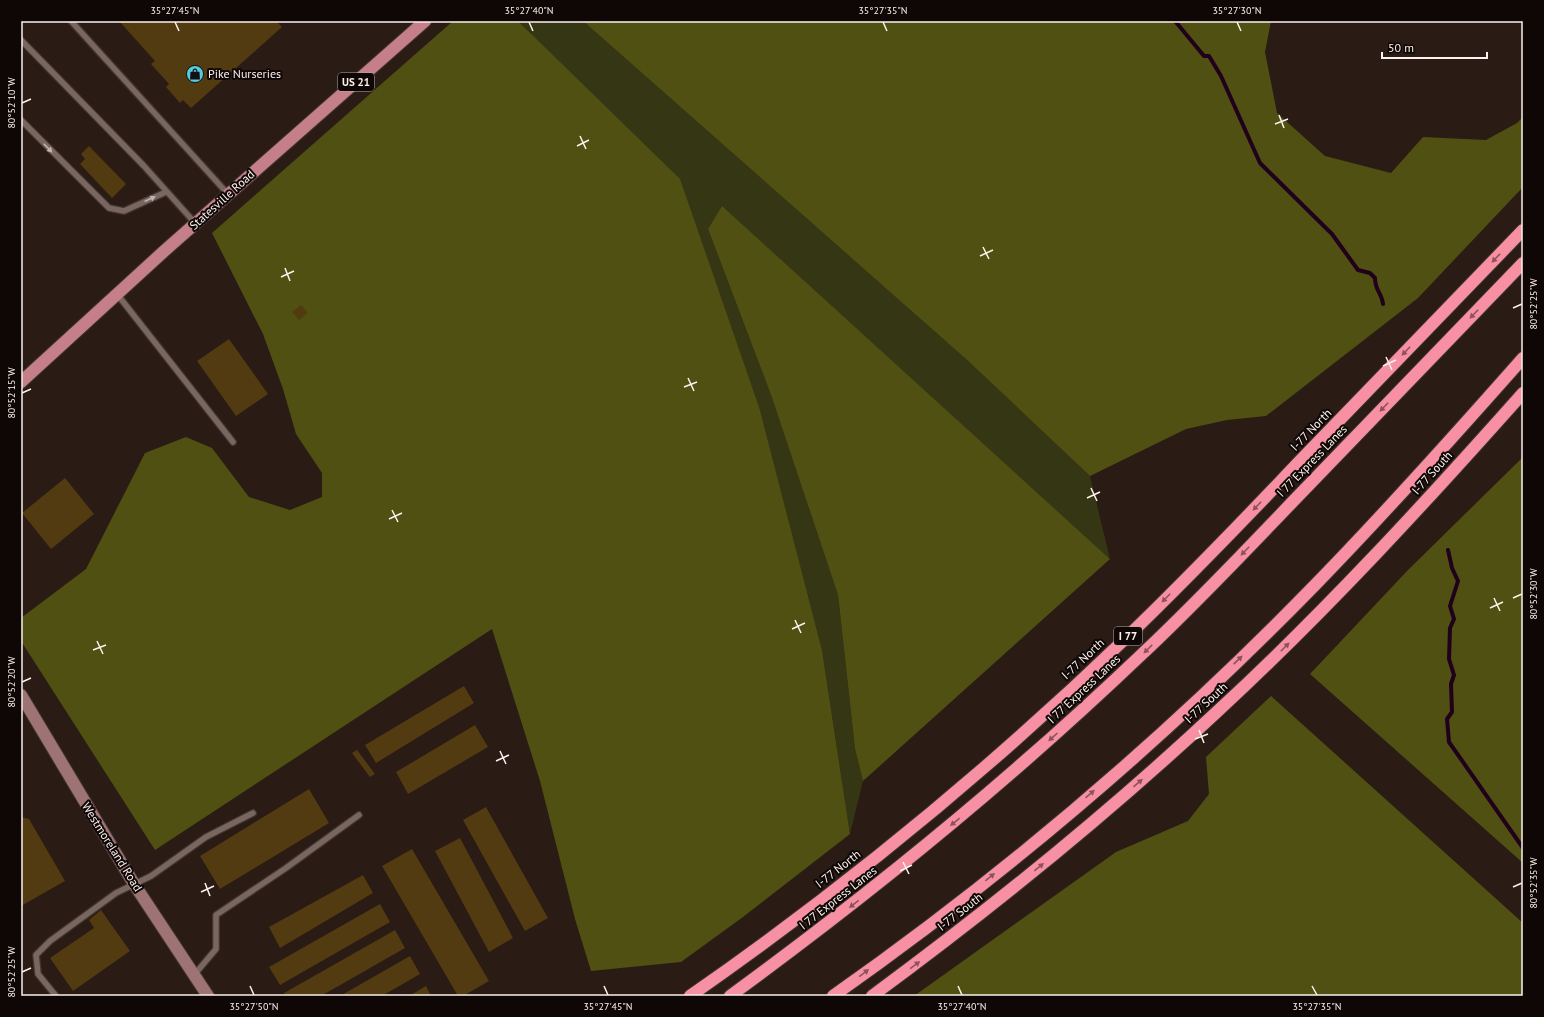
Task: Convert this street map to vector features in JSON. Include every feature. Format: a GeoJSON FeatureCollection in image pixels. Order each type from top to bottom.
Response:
{"type":"FeatureCollection","features":[{"type":"Feature","properties":{"kind":"highway","name":"I-77 North"},"geometry":{"type":"LineString","coordinates":[[690,996],[777,934],[897,840],[1014,741],[1070,690],[1180,585],[1523,230]]}},
{"type":"Feature","properties":{"kind":"highway"},"geometry":{"type":"LineString","coordinates":[[1501,286],[1523,254]]}},
{"type":"Feature","properties":{"kind":"highway","name":"I 77 Express Lanes"},"geometry":{"type":"LineString","coordinates":[[730,996],[851,906],[906,862],[977,804],[1086,707],[1196,601],[1523,263]]}},
{"type":"Feature","properties":{"kind":"highway"},"geometry":{"type":"LineString","coordinates":[[833,996],[908,941],[1027,847],[1134,756],[1205,692],[1266,634],[1362,536],[1523,358]]}},
{"type":"Feature","properties":{"kind":"highway","name":"I-77 South"},"geometry":{"type":"LineString","coordinates":[[872,996],[1042,865],[1161,763],[1220,709],[1276,656],[1368,563],[1523,393]]}},
{"type":"Feature","properties":{"kind":"main road","name":"Statesville Road"},"geometry":{"type":"LineString","coordinates":[[21,382],[195,223],[425,21]]}},
{"type":"Feature","properties":{"kind":"street","name":"Westmoreland Road"},"geometry":{"type":"LineString","coordinates":[[21,695],[134,884],[207,996]]}},
{"type":"Feature","properties":{"kind":"lane"},"geometry":{"type":"LineString","coordinates":[[71,21],[228,194]]}},
{"type":"Feature","properties":{"kind":"lane"},"geometry":{"type":"LineString","coordinates":[[21,40],[195,223]]}},
{"type":"Feature","properties":{"kind":"lane"},"geometry":{"type":"LineString","coordinates":[[21,120],[109,208],[124,211],[166,192]]}},
{"type":"Feature","properties":{"kind":"lane"},"geometry":{"type":"LineString","coordinates":[[117,294],[233,442]]}},
{"type":"Feature","properties":{"kind":"lane"},"geometry":{"type":"LineString","coordinates":[[56,996],[38,974],[36,955],[50,941],[116,893],[151,876],[206,837],[253,814]]}},
{"type":"Feature","properties":{"kind":"lane"},"geometry":{"type":"LineString","coordinates":[[194,975],[216,949],[216,915],[286,868],[359,815]]}},
{"type":"Feature","properties":{"kind":"shaded area"},"geometry":{"type":"Polygon","coordinates":[[[453,21],[518,21],[680,179],[760,410],[822,650],[850,834],[743,917],[681,962],[591,971],[575,919],[540,781],[492,629],[155,850],[21,641],[21,618],[86,569],[145,453],[186,437],[212,448],[249,497],[290,510],[322,497],[322,473],[296,434],[283,389],[263,334],[212,233],[453,21]]]}},
{"type":"Feature","properties":{"kind":"shaded area"},"geometry":{"type":"Polygon","coordinates":[[[518,21],[583,21],[967,360],[1090,476],[1110,559],[722,207],[708,229],[771,395],[838,595],[855,749],[863,781],[850,834],[822,650],[760,410],[530,32],[518,21]]]}},
{"type":"Feature","properties":{"kind":"shaded area"},"geometry":{"type":"Polygon","coordinates":[[[583,21],[1271,21],[1265,52],[1277,113],[1325,156],[1391,173],[1423,137],[1486,140],[1517,123],[1523,117],[1523,187],[1418,298],[1266,416],[1227,420],[1186,429],[1090,476],[967,360],[583,21]]]}},
{"type":"Feature","properties":{"kind":"shaded area"},"geometry":{"type":"Polygon","coordinates":[[[722,206],[1110,559],[863,781],[855,749],[838,595],[771,395],[708,229],[722,206]]]}},
{"type":"Feature","properties":{"kind":"shaded area"},"geometry":{"type":"Polygon","coordinates":[[[1523,457],[1523,863],[1310,674],[1408,570],[1523,457]]]}},
{"type":"Feature","properties":{"kind":"shaded area"},"geometry":{"type":"Polygon","coordinates":[[[1271,696],[1523,923],[1523,996],[914,996],[1116,852],[1188,821],[1209,794],[1206,757],[1271,696]]]}},
{"type":"Feature","properties":{"kind":"building","name":"Pike Nurseries"},"geometry":{"type":"Polygon","coordinates":[[[119,21],[276,21],[282,27],[191,108],[183,100],[180,103],[166,87],[169,84],[151,64],[155,61],[119,21]]]}},
{"type":"Feature","properties":{"kind":"building"},"geometry":{"type":"Polygon","coordinates":[[[89,146],[126,184],[112,198],[80,164],[85,159],[81,154],[89,146]]]}},
{"type":"Feature","properties":{"kind":"building"},"geometry":{"type":"Polygon","coordinates":[[[301,305],[308,313],[299,320],[292,312],[301,305]]]}},
{"type":"Feature","properties":{"kind":"building"},"geometry":{"type":"Polygon","coordinates":[[[229,339],[268,394],[236,416],[197,361],[229,339]]]}},
{"type":"Feature","properties":{"kind":"building"},"geometry":{"type":"Polygon","coordinates":[[[65,478],[94,514],[51,549],[22,513],[65,478]]]}},
{"type":"Feature","properties":{"kind":"building"},"geometry":{"type":"Polygon","coordinates":[[[464,686],[474,703],[376,763],[365,745],[464,686]]]}},
{"type":"Feature","properties":{"kind":"building"},"geometry":{"type":"Polygon","coordinates":[[[475,725],[488,747],[408,794],[396,772],[475,725]]]}},
{"type":"Feature","properties":{"kind":"building"},"geometry":{"type":"Polygon","coordinates":[[[357,750],[375,774],[370,777],[352,753],[357,750]]]}},
{"type":"Feature","properties":{"kind":"building"},"geometry":{"type":"Polygon","coordinates":[[[309,789],[329,823],[220,889],[200,856],[309,789]]]}},
{"type":"Feature","properties":{"kind":"building"},"geometry":{"type":"Polygon","coordinates":[[[486,807],[548,918],[525,931],[463,820],[486,807]]]}},
{"type":"Feature","properties":{"kind":"building"},"geometry":{"type":"Polygon","coordinates":[[[21,817],[29,819],[65,881],[21,906],[21,817]]]}},
{"type":"Feature","properties":{"kind":"building"},"geometry":{"type":"Polygon","coordinates":[[[460,838],[513,938],[489,952],[435,851],[460,838]]]}},
{"type":"Feature","properties":{"kind":"building"},"geometry":{"type":"Polygon","coordinates":[[[412,849],[489,981],[463,996],[458,996],[382,866],[412,849]]]}},
{"type":"Feature","properties":{"kind":"building"},"geometry":{"type":"Polygon","coordinates":[[[363,875],[373,893],[280,948],[269,927],[363,875]]]}},
{"type":"Feature","properties":{"kind":"building"},"geometry":{"type":"Polygon","coordinates":[[[380,904],[390,922],[280,985],[269,967],[380,904]]]}},
{"type":"Feature","properties":{"kind":"building"},"geometry":{"type":"Polygon","coordinates":[[[101,910],[130,951],[73,991],[50,958],[94,928],[89,920],[101,910]]]}},
{"type":"Feature","properties":{"kind":"building"},"geometry":{"type":"Polygon","coordinates":[[[395,930],[405,948],[321,996],[285,996],[284,993],[395,930]]]}},
{"type":"Feature","properties":{"kind":"building"},"geometry":{"type":"Polygon","coordinates":[[[410,956],[420,974],[382,996],[340,996],[410,956]]]}},
{"type":"Feature","properties":{"kind":"building"},"geometry":{"type":"Polygon","coordinates":[[[426,986],[431,996],[409,996],[426,986]]]}},
{"type":"Feature","properties":{"kind":"waterway"},"geometry":{"type":"LineString","coordinates":[[1175,21],[1204,56],[1209,56],[1221,76],[1260,163],[1332,234],[1358,270],[1370,273],[1375,278],[1376,286],[1383,304]]}},
{"type":"Feature","properties":{"kind":"waterway"},"geometry":{"type":"LineString","coordinates":[[1448,550],[1452,568],[1458,581],[1450,606],[1454,619],[1450,628],[1449,659],[1454,675],[1451,684],[1452,712],[1447,719],[1449,742],[1523,848]]}},
{"type":"Feature","properties":{"kind":"place","name":"Pike Nurseries"},"geometry":{"type":"Point","coordinates":[195,74]}}]}
